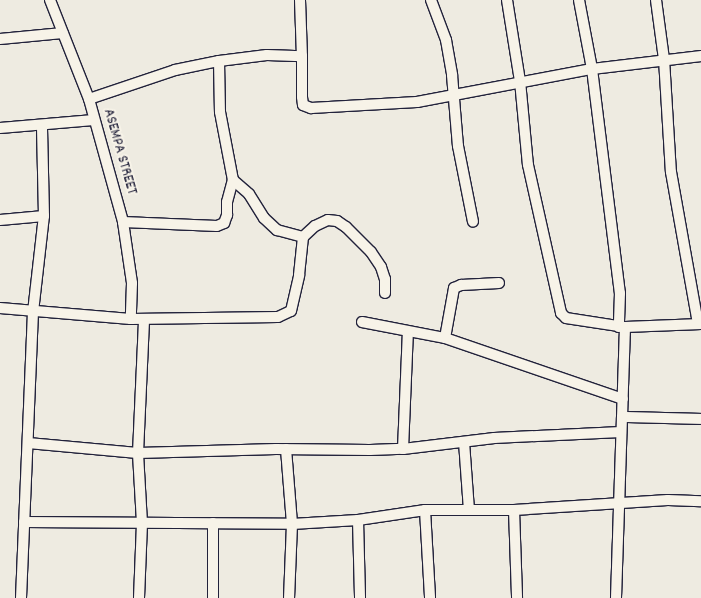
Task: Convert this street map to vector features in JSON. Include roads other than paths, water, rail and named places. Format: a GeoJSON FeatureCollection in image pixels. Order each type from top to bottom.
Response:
{"type":"FeatureCollection","features":[{"type":"Feature","properties":{"kind":"street","name":"ASEMPA STREET"},"geometry":{"type":"LineString","coordinates":[[50,0],[89,99],[123,222],[132,283],[131,319]]}},
{"type":"Feature","properties":{"kind":"street"},"geometry":{"type":"LineString","coordinates":[[300,0],[302,97],[303,105],[311,108],[417,102],[520,81],[592,69],[664,58],[701,56]]}},
{"type":"Feature","properties":{"kind":"street"},"geometry":{"type":"LineString","coordinates":[[431,0],[446,40],[452,75],[452,94],[458,146],[473,222]]}},
{"type":"Feature","properties":{"kind":"street"},"geometry":{"type":"LineString","coordinates":[[507,0],[520,81],[528,165],[560,313],[566,318],[622,327],[700,324],[671,172],[664,58],[656,0]]}},
{"type":"Feature","properties":{"kind":"street"},"geometry":{"type":"LineString","coordinates":[[578,0],[592,69],[620,292],[623,399],[616,598]]}},
{"type":"Feature","properties":{"kind":"street"},"geometry":{"type":"LineString","coordinates":[[0,39],[63,34]]}},
{"type":"Feature","properties":{"kind":"street"},"geometry":{"type":"LineString","coordinates":[[89,99],[175,70],[219,61],[267,55],[302,56]]}},
{"type":"Feature","properties":{"kind":"street"},"geometry":{"type":"LineString","coordinates":[[123,222],[218,226],[224,223],[234,180],[220,112],[219,61]]}},
{"type":"Feature","properties":{"kind":"street"},"geometry":{"type":"LineString","coordinates":[[0,128],[94,120]]}},
{"type":"Feature","properties":{"kind":"street"},"geometry":{"type":"LineString","coordinates":[[21,598],[33,312],[44,216],[42,125]]}},
{"type":"Feature","properties":{"kind":"street"},"geometry":{"type":"LineString","coordinates":[[234,180],[250,194],[264,218],[277,230],[303,237]]}},
{"type":"Feature","properties":{"kind":"street"},"geometry":{"type":"LineString","coordinates":[[0,220],[44,216]]}},
{"type":"Feature","properties":{"kind":"street"},"geometry":{"type":"LineString","coordinates":[[0,308],[131,319],[278,317],[291,310],[299,275],[303,237],[315,226],[328,220],[337,221],[346,227],[371,252],[381,267],[385,279],[385,293]]}},
{"type":"Feature","properties":{"kind":"street"},"geometry":{"type":"LineString","coordinates":[[445,338],[454,288],[461,285],[499,283]]}},
{"type":"Feature","properties":{"kind":"street"},"geometry":{"type":"LineString","coordinates":[[139,598],[142,523],[138,453],[144,319]]}},
{"type":"Feature","properties":{"kind":"street"},"geometry":{"type":"LineString","coordinates":[[362,322],[445,338],[623,399]]}},
{"type":"Feature","properties":{"kind":"street"},"geometry":{"type":"LineString","coordinates":[[403,449],[408,332]]}},
{"type":"Feature","properties":{"kind":"street"},"geometry":{"type":"LineString","coordinates":[[622,417],[701,419]]}},
{"type":"Feature","properties":{"kind":"street"},"geometry":{"type":"LineString","coordinates":[[28,443],[138,453],[286,449],[403,449],[494,438],[621,432]]}},
{"type":"Feature","properties":{"kind":"street"},"geometry":{"type":"LineString","coordinates":[[464,442],[469,510]]}},
{"type":"Feature","properties":{"kind":"street"},"geometry":{"type":"LineString","coordinates":[[286,449],[292,524],[289,598]]}},
{"type":"Feature","properties":{"kind":"street"},"geometry":{"type":"LineString","coordinates":[[24,522],[292,524],[358,520],[425,510],[514,510],[668,500],[701,501]]}},
{"type":"Feature","properties":{"kind":"street"},"geometry":{"type":"LineString","coordinates":[[425,510],[430,598]]}},
{"type":"Feature","properties":{"kind":"street"},"geometry":{"type":"LineString","coordinates":[[514,510],[517,598]]}},
{"type":"Feature","properties":{"kind":"street"},"geometry":{"type":"LineString","coordinates":[[358,520],[360,598]]}},
{"type":"Feature","properties":{"kind":"street"},"geometry":{"type":"LineString","coordinates":[[213,523],[213,598]]}}]}
